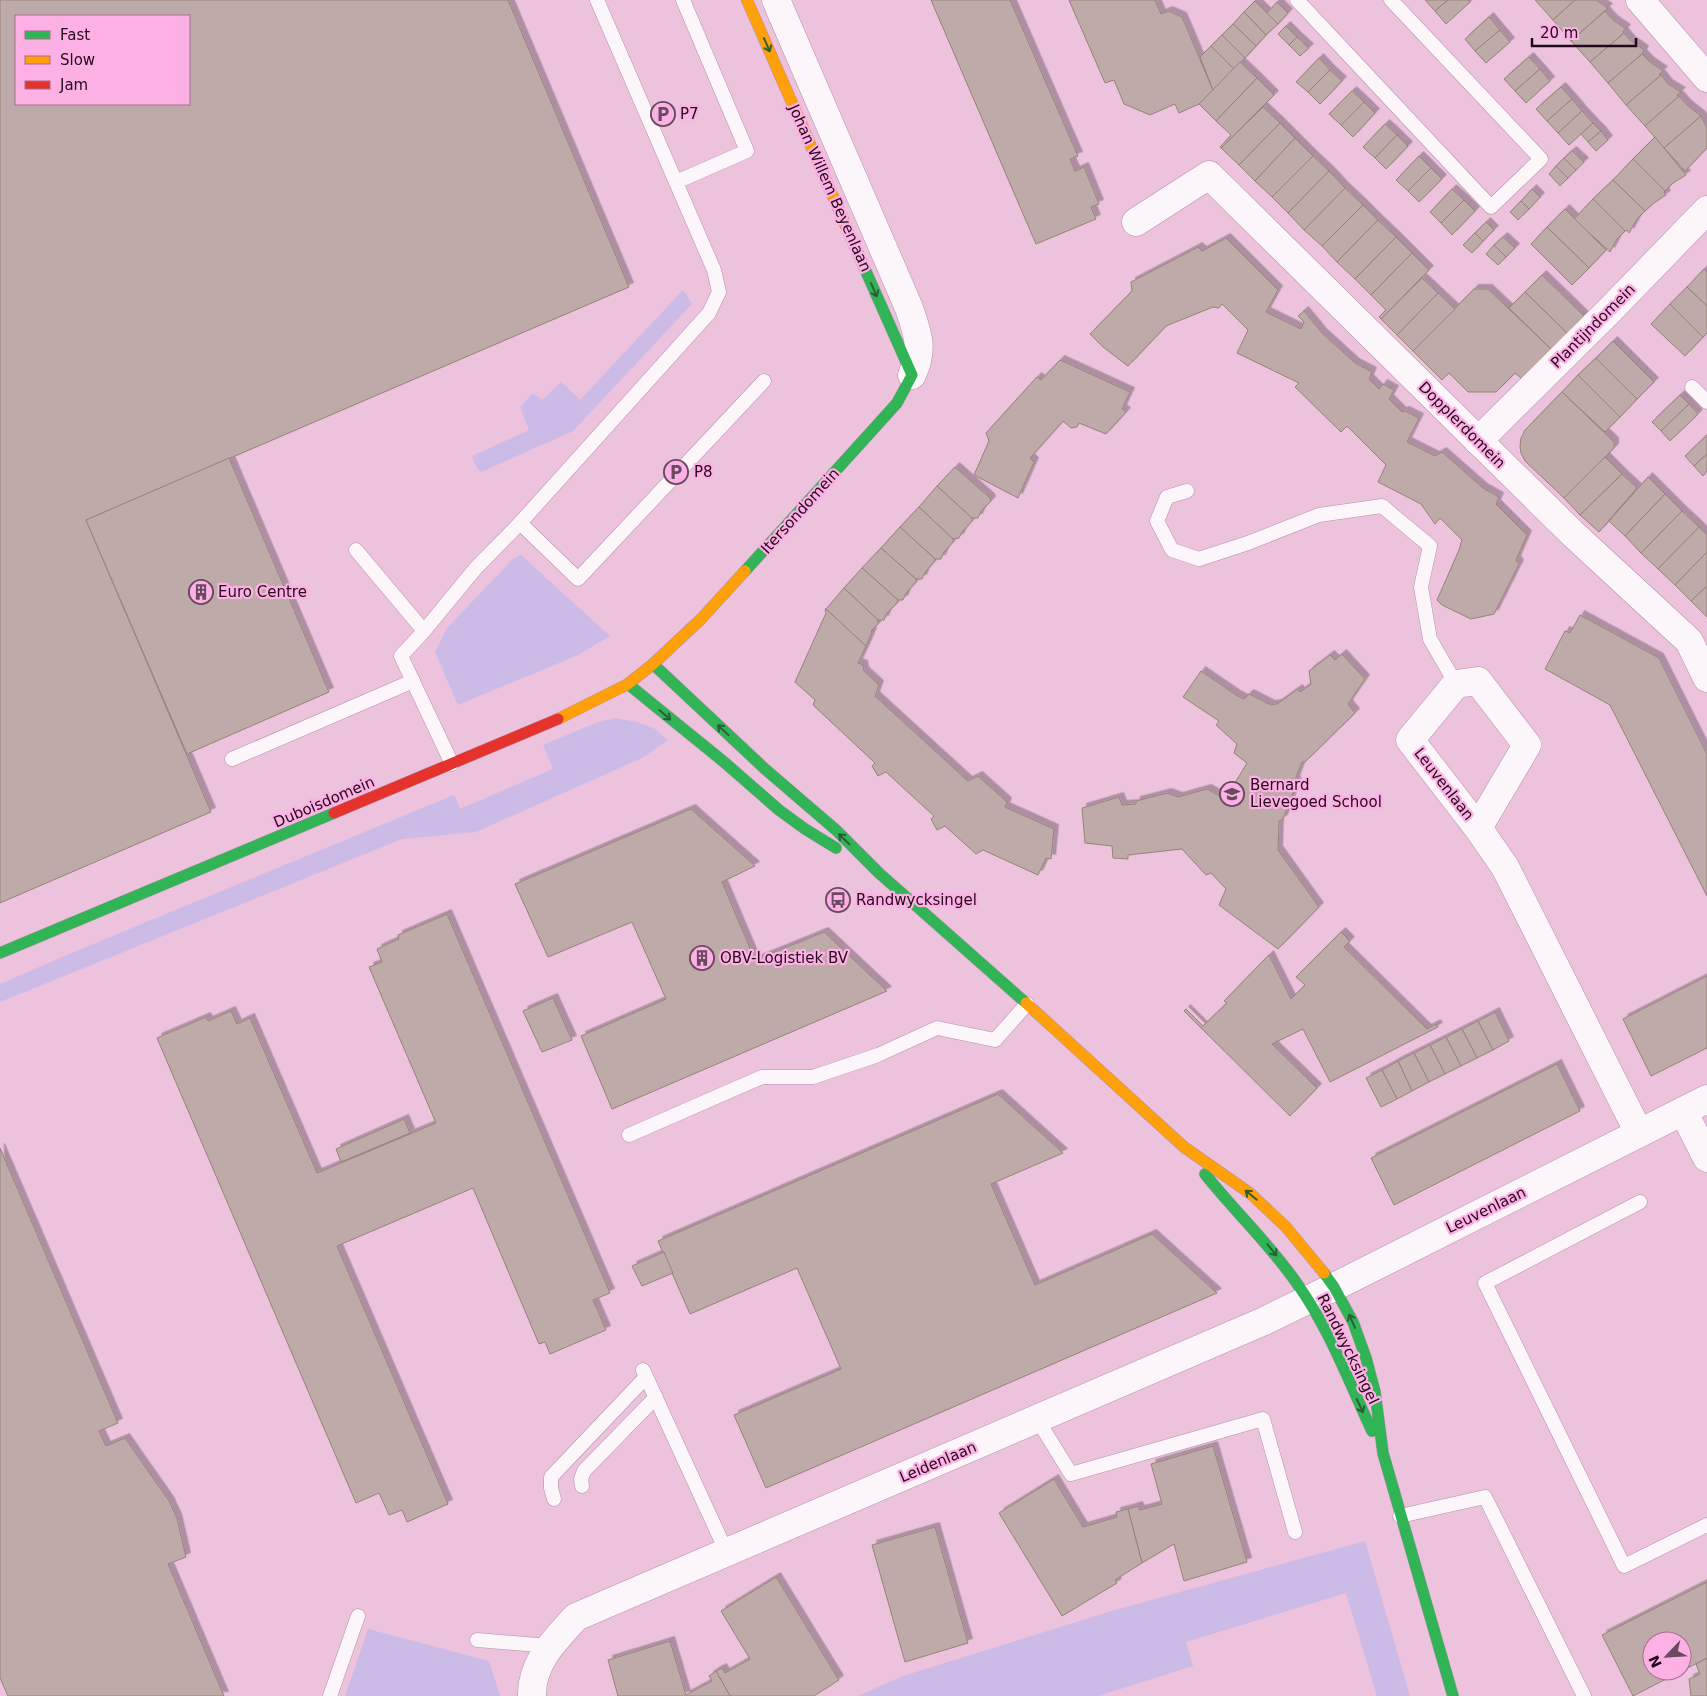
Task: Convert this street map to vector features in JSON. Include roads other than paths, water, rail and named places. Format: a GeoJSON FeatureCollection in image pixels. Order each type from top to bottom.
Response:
{"type":"FeatureCollection","features":[{"type":"Feature","properties":{"kind":"street","name":"Johan Willem Beyenlaan"},"geometry":{"type":"LineString","coordinates":[[747,0],[912,375]]}},
{"type":"Feature","properties":{"kind":"street","name":"Johan Willem Beyenlaan"},"geometry":{"type":"LineString","coordinates":[[776,0],[909,308],[920,341]]}},
{"type":"Feature","properties":{"kind":"street"},"geometry":{"type":"LineString","coordinates":[[1640,0],[1707,78]]}},
{"type":"Feature","properties":{"kind":"street","name":"Dopplerdomein"},"geometry":{"type":"LineString","coordinates":[[1136,222],[1209,175],[1478,442],[1572,533],[1689,641],[1707,678]]}},
{"type":"Feature","properties":{"kind":"street","name":"Plantijndomein"},"geometry":{"type":"LineString","coordinates":[[1478,442],[1707,210]]}},
{"type":"Feature","properties":{"kind":"street","name":"Itersondomein"},"geometry":{"type":"LineString","coordinates":[[653,664],[701,619],[897,403],[912,375],[919,355],[920,341]]}},
{"type":"Feature","properties":{"kind":"street","name":"Duboisdomein"},"geometry":{"type":"LineString","coordinates":[[0,954],[568,715],[628,684],[653,664]]}},
{"type":"Feature","properties":{"kind":"street","name":"Randwycksingel"},"geometry":{"type":"LineString","coordinates":[[653,664],[765,769],[836,830],[879,873],[1184,1147],[1251,1194],[1302,1246],[1334,1287],[1353,1322],[1366,1358],[1375,1392],[1383,1453],[1453,1696]]}},
{"type":"Feature","properties":{"kind":"street","name":"Leuvenlaan"},"geometry":{"type":"LineString","coordinates":[[1478,828],[1526,745],[1478,681],[1456,684],[1410,740],[1478,828],[1505,867],[1639,1133]]}},
{"type":"Feature","properties":{"kind":"street","name":"Randwycksingel"},"geometry":{"type":"LineString","coordinates":[[628,684],[724,762],[779,810],[805,829],[879,873]]}},
{"type":"Feature","properties":{"kind":"street","name":"Leuvenlaan"},"geometry":{"type":"LineString","coordinates":[[1334,1287],[1707,1099]]}},
{"type":"Feature","properties":{"kind":"street"},"geometry":{"type":"LineString","coordinates":[[1683,1111],[1707,1158]]}},
{"type":"Feature","properties":{"kind":"street","name":"Randwycksingel"},"geometry":{"type":"LineString","coordinates":[[1184,1147],[1218,1190],[1267,1244],[1308,1300],[1322,1323],[1383,1453]]}},
{"type":"Feature","properties":{"kind":"street","name":"Leidenlaan"},"geometry":{"type":"LineString","coordinates":[[532,1696],[535,1675],[541,1658],[549,1646],[576,1617],[1262,1322],[1334,1287]]}},
{"type":"Feature","properties":{"kind":"lane"},"geometry":{"type":"LineString","coordinates":[[452,764],[402,656],[475,569],[520,523],[709,312],[718,292],[714,270],[597,0]]}},
{"type":"Feature","properties":{"kind":"lane"},"geometry":{"type":"LineString","coordinates":[[676,182],[747,151],[683,0]]}},
{"type":"Feature","properties":{"kind":"lane"},"geometry":{"type":"LineString","coordinates":[[1297,0],[1491,207],[1541,159],[1391,0]]}},
{"type":"Feature","properties":{"kind":"lane"},"geometry":{"type":"LineString","coordinates":[[520,523],[578,579],[764,381]]}},
{"type":"Feature","properties":{"kind":"lane"},"geometry":{"type":"LineString","coordinates":[[1692,387],[1707,402]]}},
{"type":"Feature","properties":{"kind":"lane"},"geometry":{"type":"LineString","coordinates":[[1187,491],[1167,497],[1157,520],[1172,550],[1199,559],[1248,543],[1319,515],[1382,506],[1430,546],[1421,587],[1430,639],[1456,684]]}},
{"type":"Feature","properties":{"kind":"lane"},"geometry":{"type":"LineString","coordinates":[[356,550],[424,631]]}},
{"type":"Feature","properties":{"kind":"lane"},"geometry":{"type":"LineString","coordinates":[[232,759],[413,681]]}},
{"type":"Feature","properties":{"kind":"lane"},"geometry":{"type":"LineString","coordinates":[[628,1135],[762,1077],[813,1077],[878,1055],[937,1028],[995,1040],[1027,1004]]}},
{"type":"Feature","properties":{"kind":"lane"},"geometry":{"type":"LineString","coordinates":[[1640,1202],[1484,1283],[1624,1566],[1707,1525]]}},
{"type":"Feature","properties":{"kind":"lane"},"geometry":{"type":"LineString","coordinates":[[554,1499],[551,1478],[645,1373],[726,1553]]}},
{"type":"Feature","properties":{"kind":"lane"},"geometry":{"type":"LineString","coordinates":[[582,1486],[581,1479],[584,1471],[656,1397]]}},
{"type":"Feature","properties":{"kind":"lane"},"geometry":{"type":"LineString","coordinates":[[1037,1419],[1071,1474],[1263,1419],[1295,1532]]}},
{"type":"Feature","properties":{"kind":"lane"},"geometry":{"type":"LineString","coordinates":[[1400,1516],[1485,1498],[1584,1696]]}},
{"type":"Feature","properties":{"kind":"lane"},"geometry":{"type":"LineString","coordinates":[[330,1696],[358,1616]]}},
{"type":"Feature","properties":{"kind":"lane"},"geometry":{"type":"LineString","coordinates":[[477,1640],[549,1646]]}},
{"type":"Feature","properties":{"kind":"place","name":"P7"},"geometry":{"type":"Point","coordinates":[663,114]}},
{"type":"Feature","properties":{"kind":"place","name":"P8"},"geometry":{"type":"Point","coordinates":[676,472]}},
{"type":"Feature","properties":{"kind":"place","name":"Euro Centre"},"geometry":{"type":"Point","coordinates":[201,592]}},
{"type":"Feature","properties":{"kind":"place","name":"Bernard Lievegoed School"},"geometry":{"type":"Point","coordinates":[1232,794]}},
{"type":"Feature","properties":{"kind":"place","name":"Randwycksingel"},"geometry":{"type":"Point","coordinates":[838,900]}},
{"type":"Feature","properties":{"kind":"place","name":"OBV-Logistiek BV"},"geometry":{"type":"Point","coordinates":[702,958]}}]}
